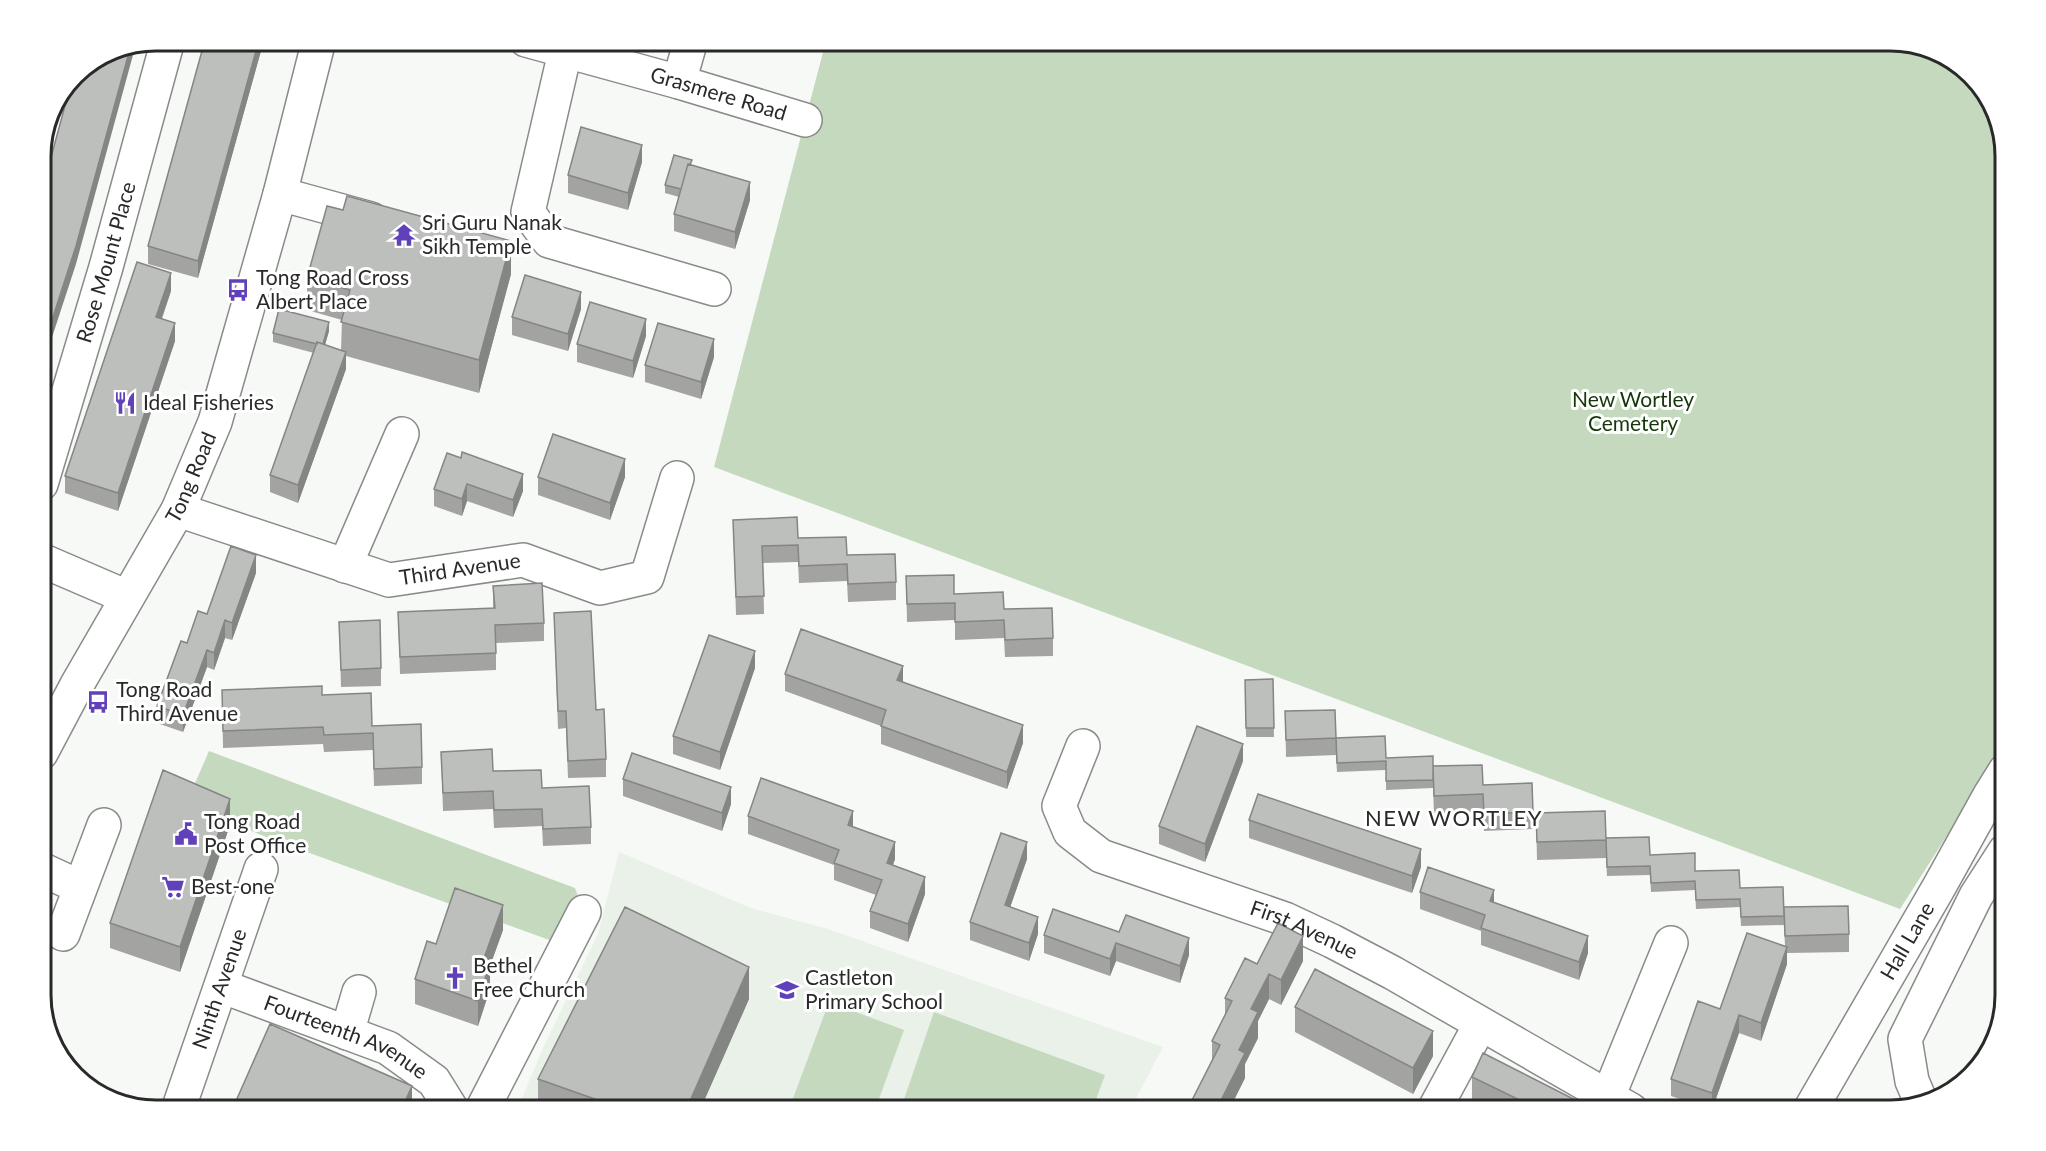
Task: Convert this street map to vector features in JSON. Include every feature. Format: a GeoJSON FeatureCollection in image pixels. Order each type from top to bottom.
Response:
{"type":"FeatureCollection","features":[{"type":"Feature","properties":{"kind":"street","name":"Rose Mount Place"},"geometry":{"type":"LineString","coordinates":[[51,451],[106,267],[165,51]]}},
{"type":"Feature","properties":{"kind":"street","name":"Tong Road"},"geometry":{"type":"LineString","coordinates":[[51,734],[178,510],[215,422],[280,194],[316,51]]}},
{"type":"Feature","properties":{"kind":"street","name":"Grasmere Road"},"geometry":{"type":"LineString","coordinates":[[563,51],[680,81],[806,120]]}},
{"type":"Feature","properties":{"kind":"street"},"geometry":{"type":"LineString","coordinates":[[680,81],[688,51]]}},
{"type":"Feature","properties":{"kind":"street"},"geometry":{"type":"LineString","coordinates":[[566,52],[528,212],[549,241],[714,289]]}},
{"type":"Feature","properties":{"kind":"street"},"geometry":{"type":"LineString","coordinates":[[280,194],[404,228]]}},
{"type":"Feature","properties":{"kind":"street"},"geometry":{"type":"LineString","coordinates":[[345,566],[402,434]]}},
{"type":"Feature","properties":{"kind":"street","name":"Third Avenue"},"geometry":{"type":"LineString","coordinates":[[178,510],[389,580],[523,560],[600,588],[647,577],[677,478]]}},
{"type":"Feature","properties":{"kind":"street"},"geometry":{"type":"LineString","coordinates":[[51,564],[127,597]]}},
{"type":"Feature","properties":{"kind":"street","name":"First Avenue"},"geometry":{"type":"LineString","coordinates":[[1083,746],[1059,806],[1070,832],[1101,856],[1285,919],[1393,973],[1612,1100]]}},
{"type":"Feature","properties":{"kind":"street","name":"Hall Lane"},"geometry":{"type":"LineString","coordinates":[[1816,1100],[1995,788]]}},
{"type":"Feature","properties":{"kind":"street"},"geometry":{"type":"LineString","coordinates":[[63,934],[104,825]]}},
{"type":"Feature","properties":{"kind":"street"},"geometry":{"type":"LineString","coordinates":[[1918,1096],[1912,1081],[1905,1039],[1976,897],[1995,868]]}},
{"type":"Feature","properties":{"kind":"street","name":"Ninth Avenue"},"geometry":{"type":"LineString","coordinates":[[181,1100],[261,869]]}},
{"type":"Feature","properties":{"kind":"street"},"geometry":{"type":"LineString","coordinates":[[51,874],[80,887]]}},
{"type":"Feature","properties":{"kind":"street"},"geometry":{"type":"LineString","coordinates":[[487,1100],[584,912]]}},
{"type":"Feature","properties":{"kind":"street","name":"First Avenue"},"geometry":{"type":"LineString","coordinates":[[1620,1100],[1671,943]]}},
{"type":"Feature","properties":{"kind":"street","name":"Fourteenth Avenue"},"geometry":{"type":"LineString","coordinates":[[220,986],[388,1048],[434,1081],[446,1100]]}},
{"type":"Feature","properties":{"kind":"street"},"geometry":{"type":"LineString","coordinates":[[347,1033],[359,992]]}},
{"type":"Feature","properties":{"kind":"street"},"geometry":{"type":"LineString","coordinates":[[1439,1100],[1480,1025]]}},
{"type":"Feature","properties":{"kind":"shaded area","name":"Castleton Primary School"},"geometry":{"type":"Polygon","coordinates":[[[619,852],[751,908],[828,929],[1163,1047],[1135,1100],[521,1100],[543,1048],[598,934],[619,852]]]}},
{"type":"Feature","properties":{"kind":"green space","name":"New Wortley Cemetery"},"geometry":{"type":"Polygon","coordinates":[[[823,51],[1904,52],[1943,65],[1964,82],[1984,110],[1993,135],[1995,149],[1995,761],[1900,909],[714,467],[823,51]]]}},
{"type":"Feature","properties":{"kind":"green space"},"geometry":{"type":"Polygon","coordinates":[[[209,751],[575,888],[584,912],[566,946],[271,839],[186,804],[209,751]]]}},
{"type":"Feature","properties":{"kind":"green space"},"geometry":{"type":"Polygon","coordinates":[[[829,1002],[904,1030],[879,1100],[792,1100],[829,1002]]]}},
{"type":"Feature","properties":{"kind":"green space"},"geometry":{"type":"Polygon","coordinates":[[[934,1012],[1105,1075],[1096,1100],[904,1100],[934,1012]]]}},
{"type":"Feature","properties":{"kind":"building"},"geometry":{"type":"Polygon","coordinates":[[[202,51],[256,51],[198,261],[148,246],[202,51]]]}},
{"type":"Feature","properties":{"kind":"building"},"geometry":{"type":"Polygon","coordinates":[[[128,55],[76,246],[51,323],[51,157],[69,98],[82,82],[98,69],[128,55]]]}},
{"type":"Feature","properties":{"kind":"building"},"geometry":{"type":"Polygon","coordinates":[[[581,127],[642,145],[628,193],[568,175],[581,127]]]}},
{"type":"Feature","properties":{"kind":"building"},"geometry":{"type":"Polygon","coordinates":[[[674,155],[692,160],[690,165],[688,164],[681,189],[665,185],[674,155]]]}},
{"type":"Feature","properties":{"kind":"building"},"geometry":{"type":"Polygon","coordinates":[[[688,164],[750,182],[735,232],[674,214],[688,164]]]}},
{"type":"Feature","properties":{"kind":"building","name":"Sri Guru Nanak Sikh Temple"},"geometry":{"type":"Polygon","coordinates":[[[347,196],[511,241],[479,360],[341,322],[350,290],[307,278],[327,206],[343,210],[347,196]]]}},
{"type":"Feature","properties":{"kind":"building"},"geometry":{"type":"Polygon","coordinates":[[[137,262],[171,273],[156,317],[175,323],[118,493],[65,476],[137,262]]]}},
{"type":"Feature","properties":{"kind":"building"},"geometry":{"type":"Polygon","coordinates":[[[525,275],[581,292],[568,334],[512,317],[525,275]]]}},
{"type":"Feature","properties":{"kind":"building"},"geometry":{"type":"Polygon","coordinates":[[[590,302],[646,319],[633,361],[577,344],[590,302]]]}},
{"type":"Feature","properties":{"kind":"building"},"geometry":{"type":"Polygon","coordinates":[[[279,309],[329,322],[323,344],[273,333],[279,309]]]}},
{"type":"Feature","properties":{"kind":"building"},"geometry":{"type":"Polygon","coordinates":[[[658,323],[714,339],[701,382],[645,365],[658,323]]]}},
{"type":"Feature","properties":{"kind":"building"},"geometry":{"type":"Polygon","coordinates":[[[317,342],[346,352],[298,485],[270,475],[317,342]]]}},
{"type":"Feature","properties":{"kind":"building"},"geometry":{"type":"Polygon","coordinates":[[[553,434],[625,459],[610,503],[538,477],[553,434]]]}},
{"type":"Feature","properties":{"kind":"building"},"geometry":{"type":"Polygon","coordinates":[[[462,452],[523,474],[513,500],[467,484],[462,499],[434,489],[447,453],[461,458],[462,452]]]}},
{"type":"Feature","properties":{"kind":"building"},"geometry":{"type":"Polygon","coordinates":[[[797,517],[798,538],[846,537],[847,555],[895,554],[896,582],[848,584],[847,564],[799,566],[798,545],[762,546],[764,596],[736,597],[733,520],[797,517]]]}},
{"type":"Feature","properties":{"kind":"building"},"geometry":{"type":"Polygon","coordinates":[[[231,546],[256,555],[232,623],[225,620],[214,653],[207,650],[183,715],[157,706],[181,641],[187,643],[198,611],[207,614],[231,546]]]}},
{"type":"Feature","properties":{"kind":"building"},"geometry":{"type":"Polygon","coordinates":[[[954,575],[954,594],[1003,592],[1004,609],[1052,608],[1053,638],[1005,640],[1004,620],[955,622],[955,603],[907,604],[906,576],[954,575]]]}},
{"type":"Feature","properties":{"kind":"building"},"geometry":{"type":"Polygon","coordinates":[[[542,583],[544,623],[495,625],[496,653],[400,657],[398,612],[495,608],[493,586],[542,583]]]}},
{"type":"Feature","properties":{"kind":"building"},"geometry":{"type":"Polygon","coordinates":[[[591,611],[596,710],[604,709],[606,759],[568,761],[566,711],[558,711],[554,613],[591,611]]]}},
{"type":"Feature","properties":{"kind":"building"},"geometry":{"type":"Polygon","coordinates":[[[380,620],[381,668],[341,670],[339,622],[380,620]]]}},
{"type":"Feature","properties":{"kind":"building"},"geometry":{"type":"Polygon","coordinates":[[[801,629],[903,666],[897,680],[1023,725],[1007,772],[881,726],[886,710],[785,674],[801,629]]]}},
{"type":"Feature","properties":{"kind":"building"},"geometry":{"type":"Polygon","coordinates":[[[709,635],[755,651],[720,752],[673,736],[709,635]]]}},
{"type":"Feature","properties":{"kind":"building"},"geometry":{"type":"Polygon","coordinates":[[[1273,679],[1274,728],[1246,728],[1245,680],[1273,679]]]}},
{"type":"Feature","properties":{"kind":"building"},"geometry":{"type":"Polygon","coordinates":[[[322,686],[322,695],[371,693],[372,726],[421,724],[422,767],[374,769],[373,733],[324,735],[323,727],[223,731],[222,690],[322,686]]]}},
{"type":"Feature","properties":{"kind":"building"},"geometry":{"type":"Polygon","coordinates":[[[1335,710],[1336,738],[1286,740],[1285,711],[1335,710]]]}},
{"type":"Feature","properties":{"kind":"building"},"geometry":{"type":"Polygon","coordinates":[[[1197,726],[1243,744],[1205,844],[1159,826],[1197,726]]]}},
{"type":"Feature","properties":{"kind":"building"},"geometry":{"type":"Polygon","coordinates":[[[1385,736],[1386,758],[1433,756],[1433,780],[1386,781],[1386,761],[1337,763],[1336,738],[1385,736]]]}},
{"type":"Feature","properties":{"kind":"building"},"geometry":{"type":"Polygon","coordinates":[[[492,749],[493,771],[541,770],[542,788],[589,786],[591,827],[543,829],[542,809],[494,810],[493,791],[443,793],[441,752],[492,749]]]}},
{"type":"Feature","properties":{"kind":"building"},"geometry":{"type":"Polygon","coordinates":[[[632,753],[731,787],[722,813],[623,779],[632,753]]]}},
{"type":"Feature","properties":{"kind":"building"},"geometry":{"type":"Polygon","coordinates":[[[1482,765],[1483,785],[1532,783],[1533,812],[1484,814],[1483,794],[1434,796],[1433,766],[1482,765]]]}},
{"type":"Feature","properties":{"kind":"building"},"geometry":{"type":"Polygon","coordinates":[[[163,770],[230,799],[180,947],[110,923],[163,770]]]}},
{"type":"Feature","properties":{"kind":"building"},"geometry":{"type":"Polygon","coordinates":[[[761,778],[853,811],[848,825],[895,842],[887,863],[925,877],[908,924],[870,911],[882,880],[834,863],[839,850],[748,816],[761,778]]]}},
{"type":"Feature","properties":{"kind":"building"},"geometry":{"type":"Polygon","coordinates":[[[1258,794],[1421,849],[1412,876],[1249,820],[1258,794]]]}},
{"type":"Feature","properties":{"kind":"building"},"geometry":{"type":"Polygon","coordinates":[[[1605,811],[1606,840],[1537,842],[1536,813],[1605,811]]]}},
{"type":"Feature","properties":{"kind":"building"},"geometry":{"type":"Polygon","coordinates":[[[1001,833],[1027,842],[1005,905],[1038,917],[1029,943],[970,922],[1001,833]]]}},
{"type":"Feature","properties":{"kind":"building"},"geometry":{"type":"Polygon","coordinates":[[[1649,837],[1650,855],[1695,853],[1695,871],[1739,870],[1740,888],[1783,887],[1784,916],[1741,917],[1740,899],[1696,900],[1695,881],[1651,883],[1650,866],[1607,867],[1606,838],[1649,837]]]}},
{"type":"Feature","properties":{"kind":"building"},"geometry":{"type":"Polygon","coordinates":[[[1428,867],[1494,890],[1490,901],[1588,936],[1579,962],[1481,928],[1485,915],[1420,892],[1428,867]]]}},
{"type":"Feature","properties":{"kind":"building","name":"Bethel Free Church"},"geometry":{"type":"Polygon","coordinates":[[[455,888],[503,905],[483,961],[490,963],[478,1001],[415,979],[427,941],[436,944],[455,888]]]}},
{"type":"Feature","properties":{"kind":"building"},"geometry":{"type":"Polygon","coordinates":[[[1848,906],[1849,934],[1785,936],[1784,907],[1848,906]]]}},
{"type":"Feature","properties":{"kind":"building"},"geometry":{"type":"Polygon","coordinates":[[[625,907],[749,967],[690,1100],[598,1100],[538,1079],[625,907]]]}},
{"type":"Feature","properties":{"kind":"building"},"geometry":{"type":"Polygon","coordinates":[[[1053,909],[1119,932],[1126,915],[1189,938],[1180,966],[1116,943],[1110,959],[1044,935],[1053,909]]]}},
{"type":"Feature","properties":{"kind":"building"},"geometry":{"type":"Polygon","coordinates":[[[1278,923],[1303,936],[1281,980],[1269,974],[1251,1009],[1258,1012],[1239,1050],[1245,1053],[1221,1100],[1192,1100],[1220,1045],[1212,1041],[1232,1001],[1225,998],[1245,958],[1257,964],[1278,923]]]}},
{"type":"Feature","properties":{"kind":"building"},"geometry":{"type":"Polygon","coordinates":[[[1747,933],[1787,947],[1761,1023],[1739,1015],[1712,1093],[1671,1079],[1698,1001],[1720,1009],[1747,933]]]}},
{"type":"Feature","properties":{"kind":"building"},"geometry":{"type":"Polygon","coordinates":[[[1315,969],[1433,1031],[1413,1068],[1295,1007],[1315,969]]]}},
{"type":"Feature","properties":{"kind":"building"},"geometry":{"type":"Polygon","coordinates":[[[270,1024],[412,1086],[406,1100],[236,1100],[270,1024]]]}},
{"type":"Feature","properties":{"kind":"building"},"geometry":{"type":"Polygon","coordinates":[[[1483,1053],[1575,1100],[1519,1100],[1472,1077],[1483,1053]]]}},
{"type":"Feature","properties":{"kind":"place","name":"Sri Guru Nanak Sikh Temple"},"geometry":{"type":"Point","coordinates":[404,235]}},
{"type":"Feature","properties":{"kind":"place","name":"Tong Road Cross Albert Place"},"geometry":{"type":"Point","coordinates":[238,290]}},
{"type":"Feature","properties":{"kind":"place","name":"Ideal Fisheries"},"geometry":{"type":"Point","coordinates":[125,403]}},
{"type":"Feature","properties":{"kind":"place","name":"Tong Road Third Avenue"},"geometry":{"type":"Point","coordinates":[98,702]}},
{"type":"Feature","properties":{"kind":"place","name":"Tong Road Post Office"},"geometry":{"type":"Point","coordinates":[186,834]}},
{"type":"Feature","properties":{"kind":"place","name":"Best-one"},"geometry":{"type":"Point","coordinates":[173,887]}},
{"type":"Feature","properties":{"kind":"place","name":"Bethel Free Church"},"geometry":{"type":"Point","coordinates":[455,978]}},
{"type":"Feature","properties":{"kind":"place","name":"Castleton Primary School"},"geometry":{"type":"Point","coordinates":[787,990]}},
{"type":"Feature","properties":{"kind":"district","name":"NEW WORTLEY"},"geometry":{"type":"Point","coordinates":[1454,818]}}]}
